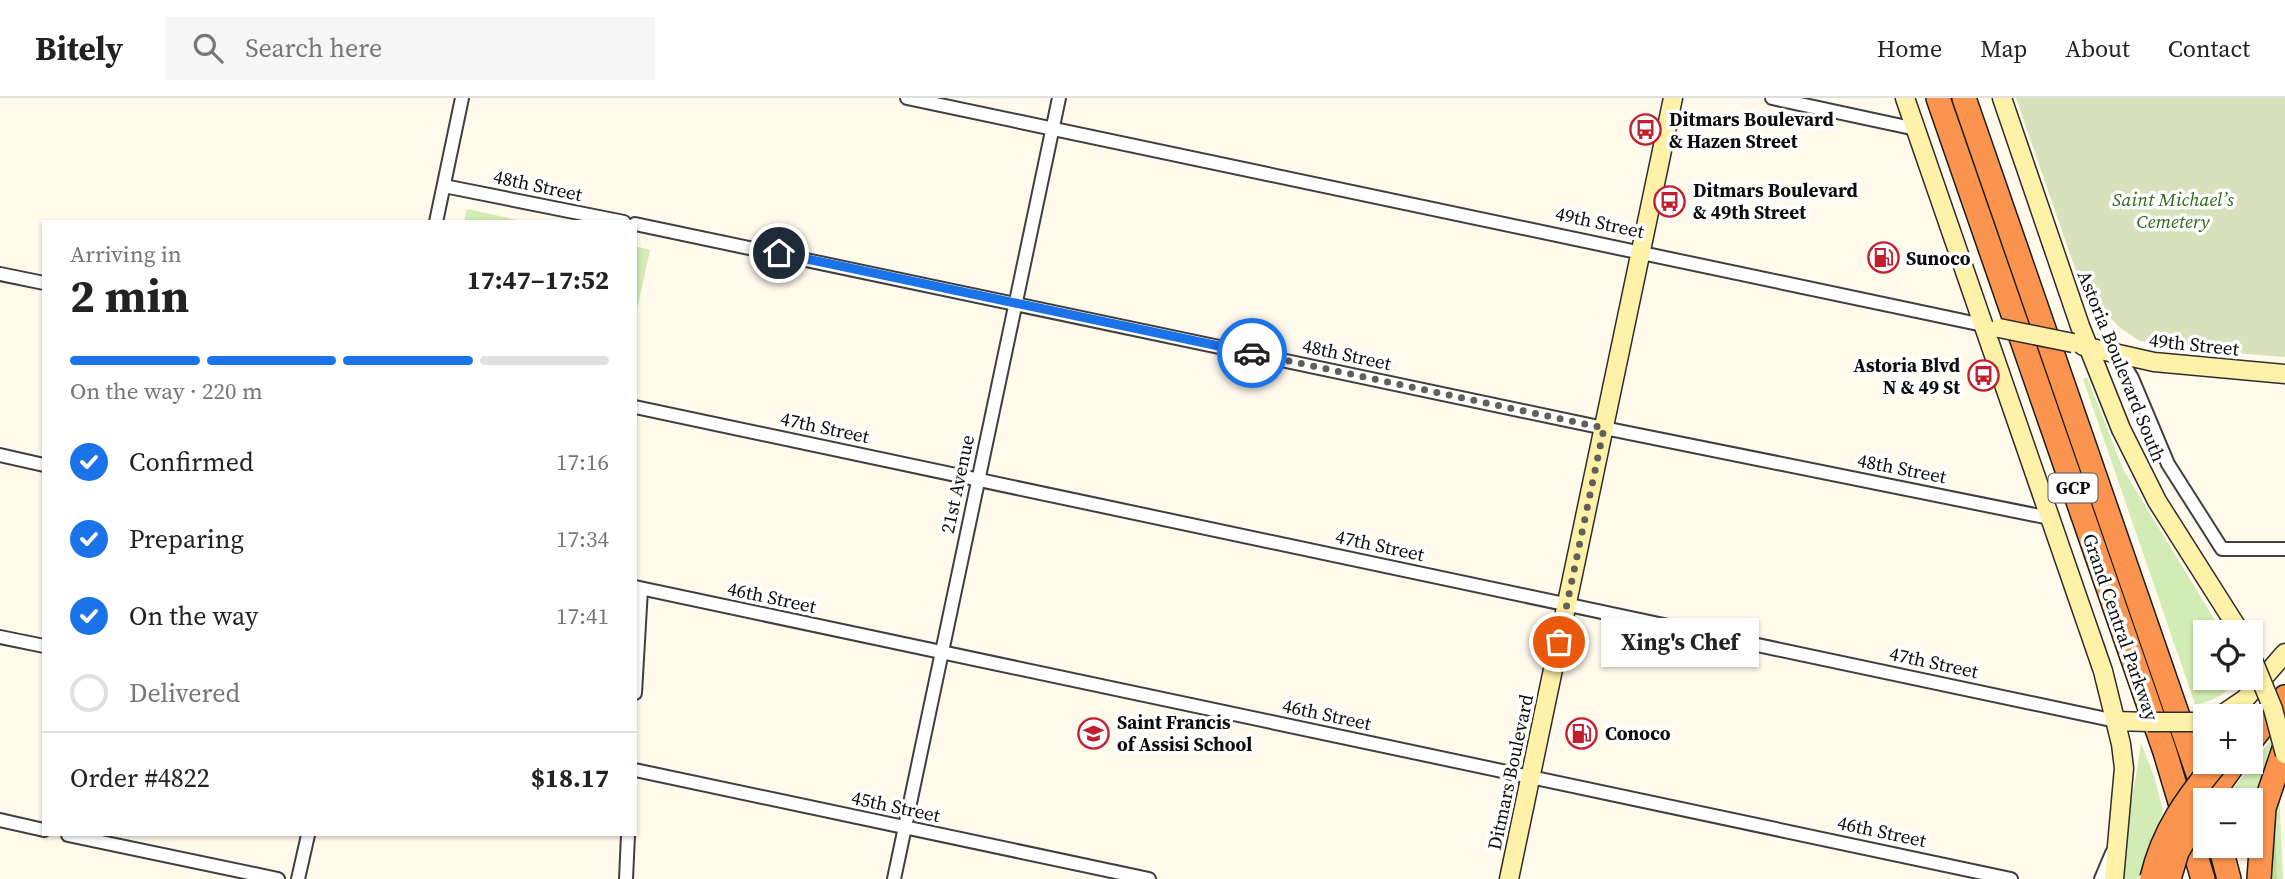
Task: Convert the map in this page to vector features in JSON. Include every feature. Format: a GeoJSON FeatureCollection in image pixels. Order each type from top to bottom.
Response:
{"type":"FeatureCollection","features":[{"type":"Feature","properties":{"kind":"highway","name":"Grand Central Parkway"},"geometry":{"type":"LineString","coordinates":[[1938,98],[2165,752],[2203,879]]}},
{"type":"Feature","properties":{"kind":"highway","name":"Grand Central Parkway"},"geometry":{"type":"LineString","coordinates":[[1964,98],[2203,788]]}},
{"type":"Feature","properties":{"kind":"highway"},"geometry":{"type":"LineString","coordinates":[[2263,709],[2285,684]]}},
{"type":"Feature","properties":{"kind":"highway"},"geometry":{"type":"LineString","coordinates":[[2263,725],[2285,697]]}},
{"type":"Feature","properties":{"kind":"highway"},"geometry":{"type":"LineString","coordinates":[[2259,879],[2264,808],[2285,746]]}},
{"type":"Feature","properties":{"kind":"highway"},"geometry":{"type":"LineString","coordinates":[[2152,879],[2157,858],[2172,823],[2207,774]]}},
{"type":"Feature","properties":{"kind":"highway"},"geometry":{"type":"LineString","coordinates":[[2169,879],[2177,852],[2193,825]]}},
{"type":"Feature","properties":{"kind":"highway"},"geometry":{"type":"LineString","coordinates":[[2223,858],[2228,879]]}},
{"type":"Feature","properties":{"kind":"main road","name":"Ditmars Boulevard"},"geometry":{"type":"LineString","coordinates":[[1509,879],[1673,98]]}},
{"type":"Feature","properties":{"kind":"main road"},"geometry":{"type":"LineString","coordinates":[[1905,98],[1991,326],[2050,518],[2097,652],[2116,721],[2124,768],[2114,879]]}},
{"type":"Feature","properties":{"kind":"main road","name":"Astoria Boulevard South"},"geometry":{"type":"LineString","coordinates":[[2002,98],[2081,346],[2144,477],[2233,620]]}},
{"type":"Feature","properties":{"kind":"main road","name":"49th Street"},"geometry":{"type":"LineString","coordinates":[[1991,326],[2154,362],[2285,374]]}},
{"type":"Feature","properties":{"kind":"main road"},"geometry":{"type":"LineString","coordinates":[[2236,704],[2245,699],[2285,653]]}},
{"type":"Feature","properties":{"kind":"main road"},"geometry":{"type":"LineString","coordinates":[[2263,685],[2273,709],[2285,754]]}},
{"type":"Feature","properties":{"kind":"main road"},"geometry":{"type":"LineString","coordinates":[[2116,721],[2193,721]]}},
{"type":"Feature","properties":{"kind":"street"},"geometry":{"type":"LineString","coordinates":[[436,220],[462,98]]}},
{"type":"Feature","properties":{"kind":"street","name":"49th Street"},"geometry":{"type":"LineString","coordinates":[[907,98],[1991,326]]}},
{"type":"Feature","properties":{"kind":"street","name":"21st Avenue"},"geometry":{"type":"LineString","coordinates":[[894,879],[1059,98]]}},
{"type":"Feature","properties":{"kind":"street"},"geometry":{"type":"LineString","coordinates":[[1773,98],[1916,130]]}},
{"type":"Feature","properties":{"kind":"street","name":"48th Street"},"geometry":{"type":"LineString","coordinates":[[444,186],[614,220]]}},
{"type":"Feature","properties":{"kind":"street","name":"48th Street"},"geometry":{"type":"LineString","coordinates":[[637,224],[1604,428],[2050,518]]}},
{"type":"Feature","properties":{"kind":"street"},"geometry":{"type":"LineString","coordinates":[[0,274],[42,283]]}},
{"type":"Feature","properties":{"kind":"street","name":"Astoria Boulevard South"},"geometry":{"type":"LineString","coordinates":[[2118,355],[2132,378],[2168,464],[2222,549],[2285,549]]}},
{"type":"Feature","properties":{"kind":"street","name":"47th Street"},"geometry":{"type":"LineString","coordinates":[[637,407],[2116,721]]}},
{"type":"Feature","properties":{"kind":"street"},"geometry":{"type":"LineString","coordinates":[[0,456],[42,465]]}},
{"type":"Feature","properties":{"kind":"street"},"geometry":{"type":"LineString","coordinates":[[637,623],[638,588]]}},
{"type":"Feature","properties":{"kind":"street","name":"46th Street"},"geometry":{"type":"LineString","coordinates":[[638,588],[2011,879]]}},
{"type":"Feature","properties":{"kind":"street"},"geometry":{"type":"LineString","coordinates":[[0,637],[42,646]]}},
{"type":"Feature","properties":{"kind":"street","name":"45th Street"},"geometry":{"type":"LineString","coordinates":[[637,770],[1149,879]]}},
{"type":"Feature","properties":{"kind":"street"},"geometry":{"type":"LineString","coordinates":[[0,820],[42,830]]}},
{"type":"Feature","properties":{"kind":"street"},"geometry":{"type":"LineString","coordinates":[[73,836],[278,879]]}},
{"type":"Feature","properties":{"kind":"street"},"geometry":{"type":"LineString","coordinates":[[298,879],[307,836]]}},
{"type":"Feature","properties":{"kind":"street"},"geometry":{"type":"LineString","coordinates":[[626,879],[628,836]]}},
{"type":"Feature","properties":{"kind":"street"},"geometry":{"type":"LineString","coordinates":[[2101,879],[2116,843]]}},
{"type":"Feature","properties":{"kind":"green space","name":"Saint Michael’s Cemetery"},"geometry":{"type":"Polygon","coordinates":[[[2016,98],[2285,98],[2285,357],[2170,348],[2138,340],[2119,327],[2081,286],[2016,98]]]}},
{"type":"Feature","properties":{"kind":"green space"},"geometry":{"type":"Polygon","coordinates":[[[467,209],[518,220],[464,220],[467,209]]]}},
{"type":"Feature","properties":{"kind":"green space"},"geometry":{"type":"Polygon","coordinates":[[[637,247],[650,250],[637,310],[637,247]]]}},
{"type":"Feature","properties":{"kind":"green space"},"geometry":{"type":"Polygon","coordinates":[[[2087,377],[2123,469],[2215,620],[2193,620],[2193,690],[2227,690],[2215,699],[2195,704],[2083,379],[2087,377]]]}},
{"type":"Feature","properties":{"kind":"green space"},"geometry":{"type":"Polygon","coordinates":[[[2285,726],[2260,788],[2233,788],[2244,774],[2263,774],[2263,750],[2285,726]]]}},
{"type":"Feature","properties":{"kind":"green space"},"geometry":{"type":"Polygon","coordinates":[[[2141,743],[2154,776],[2163,811],[2139,879],[2124,879],[2127,828],[2141,743]]]}},
{"type":"Feature","properties":{"kind":"green space"},"geometry":{"type":"Polygon","coordinates":[[[2279,791],[2283,879],[2266,879],[2265,856],[2279,791]]]}},
{"type":"Feature","properties":{"kind":"green space"},"geometry":{"type":"Polygon","coordinates":[[[2275,830],[2277,879],[2269,879],[2269,853],[2275,830]]]}},
{"type":"Feature","properties":{"kind":"way so far"},"geometry":{"type":"LineString","coordinates":[[1252,353],[1604,428],[1559,642]]}},
{"type":"Feature","properties":{"kind":"place","name":"Ditmars Boulevard & Hazen Street"},"geometry":{"type":"Point","coordinates":[1646,130]}},
{"type":"Feature","properties":{"kind":"place","name":"Ditmars Boulevard & 49th Street"},"geometry":{"type":"Point","coordinates":[1670,201]}},
{"type":"Feature","properties":{"kind":"place","name":"Sunoco"},"geometry":{"type":"Point","coordinates":[1883,258]}},
{"type":"Feature","properties":{"kind":"place","name":"Astoria Blvd N & 49 St"},"geometry":{"type":"Point","coordinates":[1983,376]}},
{"type":"Feature","properties":{"kind":"place","name":"Xing's Chef"},"geometry":{"type":"Point","coordinates":[1559,642]}},
{"type":"Feature","properties":{"kind":"place","name":"Saint Francis of Assisi School"},"geometry":{"type":"Point","coordinates":[1094,733]}},
{"type":"Feature","properties":{"kind":"place","name":"Conoco"},"geometry":{"type":"Point","coordinates":[1582,733]}},
{"type":"Feature","properties":{"kind":"route"},"geometry":{"type":"LineString","coordinates":[[779,253],[1252,353]]}}]}
